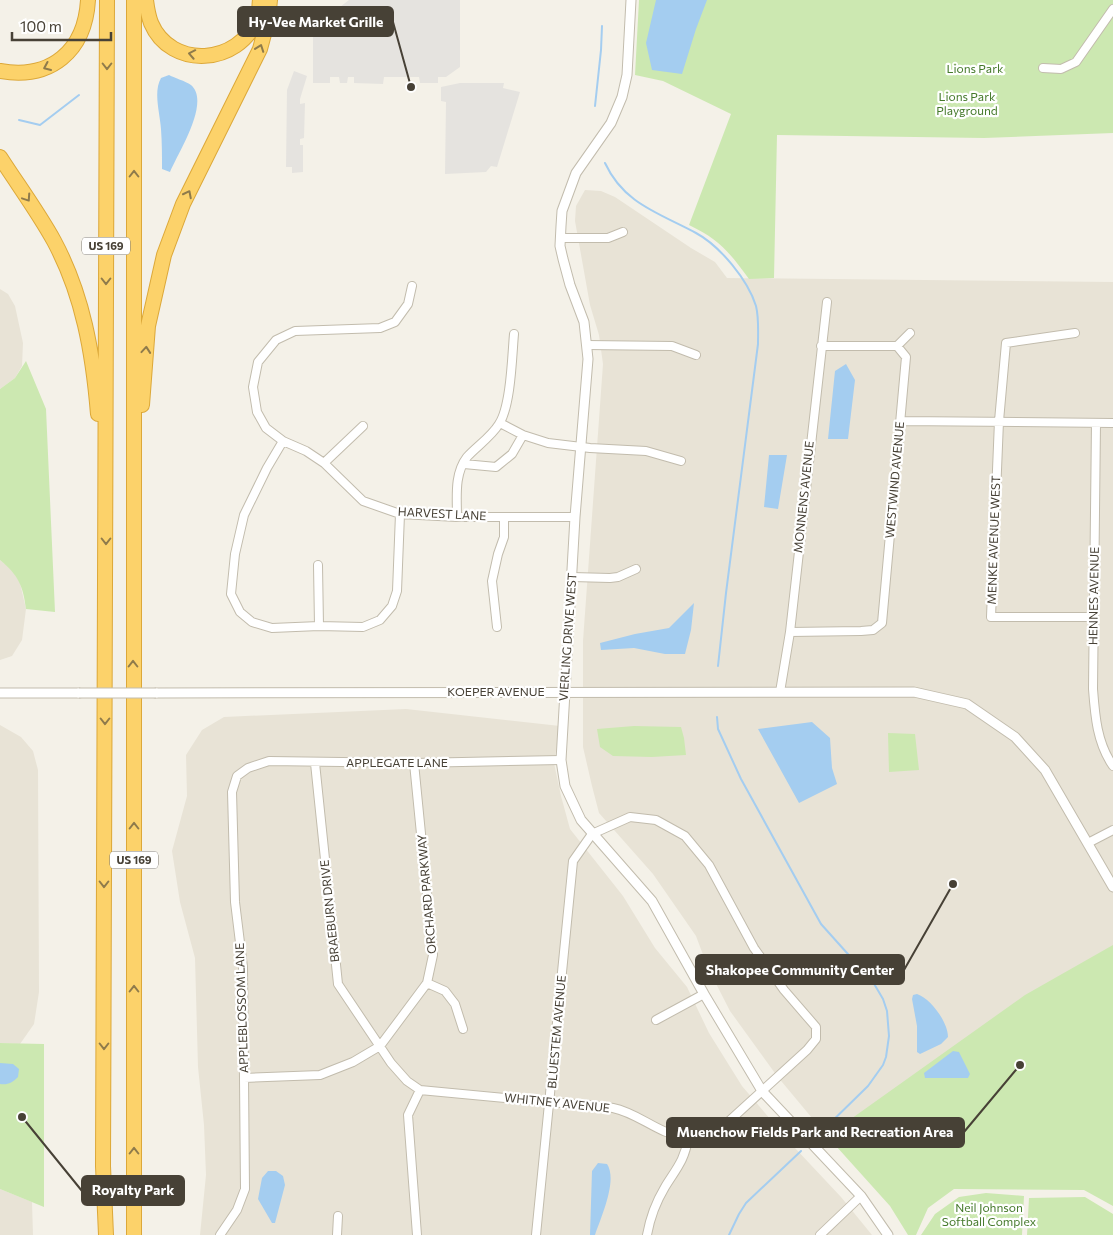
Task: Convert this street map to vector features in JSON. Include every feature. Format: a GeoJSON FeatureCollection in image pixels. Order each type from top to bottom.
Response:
{"type":"FeatureCollection","features":[{"type":"Feature","properties":{"kind":"highway"},"geometry":{"type":"LineString","coordinates":[[0,71],[29,73],[44,69],[58,61],[78,41],[84,26],[88,0]]}},
{"type":"Feature","properties":{"kind":"highway","name":"US 169"},"geometry":{"type":"LineString","coordinates":[[106,1235],[104,1166],[107,0]]}},
{"type":"Feature","properties":{"kind":"highway","name":"US 169"},"geometry":{"type":"LineString","coordinates":[[134,0],[134,1235]]}},
{"type":"Feature","properties":{"kind":"highway"},"geometry":{"type":"LineString","coordinates":[[146,0],[152,24],[166,43],[187,54],[208,56],[225,52],[242,42],[252,31],[258,17],[260,0]]}},
{"type":"Feature","properties":{"kind":"highway"},"geometry":{"type":"LineString","coordinates":[[133,485],[139,450],[148,326],[164,255],[183,204],[260,49],[268,19],[270,0]]}},
{"type":"Feature","properties":{"kind":"highway"},"geometry":{"type":"LineString","coordinates":[[0,157],[54,241],[80,300],[93,362],[106,492]]}},
{"type":"Feature","properties":{"kind":"street","name":"VIERLING DRIVE WEST"},"geometry":{"type":"LineString","coordinates":[[631,0],[627,75],[622,97],[611,124],[581,164],[571,184],[562,210],[560,238],[566,273],[584,322],[587,345],[564,692],[561,760],[565,786],[581,820],[652,901],[704,994],[762,1090],[861,1196],[888,1235]]}},
{"type":"Feature","properties":{"kind":"street"},"geometry":{"type":"LineString","coordinates":[[1043,68],[1061,69],[1076,62],[1113,9]]}},
{"type":"Feature","properties":{"kind":"street"},"geometry":{"type":"LineString","coordinates":[[560,238],[608,238],[623,232]]}},
{"type":"Feature","properties":{"kind":"street","name":"HARVEST LANE"},"geometry":{"type":"LineString","coordinates":[[412,286],[408,304],[395,322],[380,328],[295,331],[276,340],[258,362],[253,388],[257,412],[266,428],[283,441],[306,451],[324,463],[363,501],[400,514],[575,517]]}},
{"type":"Feature","properties":{"kind":"street","name":"MONNENS AVENUE"},"geometry":{"type":"LineString","coordinates":[[780,692],[790,632],[827,302]]}},
{"type":"Feature","properties":{"kind":"street"},"geometry":{"type":"LineString","coordinates":[[821,346],[897,346],[910,333]]}},
{"type":"Feature","properties":{"kind":"street"},"geometry":{"type":"LineString","coordinates":[[999,422],[1006,343],[1075,333]]}},
{"type":"Feature","properties":{"kind":"street"},"geometry":{"type":"LineString","coordinates":[[456,516],[459,472],[467,457],[485,441],[500,423],[509,392],[514,334]]}},
{"type":"Feature","properties":{"kind":"street"},"geometry":{"type":"LineString","coordinates":[[587,345],[672,346],[696,355]]}},
{"type":"Feature","properties":{"kind":"street","name":"WESTWIND AVENUE"},"geometry":{"type":"LineString","coordinates":[[790,632],[873,630],[882,623],[906,357],[897,346]]}},
{"type":"Feature","properties":{"kind":"street"},"geometry":{"type":"LineString","coordinates":[[900,422],[1113,423]]}},
{"type":"Feature","properties":{"kind":"street","name":"MENKE AVENUE WEST"},"geometry":{"type":"LineString","coordinates":[[999,422],[991,617],[1093,617]]}},
{"type":"Feature","properties":{"kind":"street"},"geometry":{"type":"LineString","coordinates":[[500,423],[523,435],[548,442],[581,447],[646,451],[680,461]]}},
{"type":"Feature","properties":{"kind":"street","name":"HENNES AVENUE"},"geometry":{"type":"LineString","coordinates":[[1096,423],[1093,689],[1096,726],[1108,759],[1113,766]]}},
{"type":"Feature","properties":{"kind":"street"},"geometry":{"type":"LineString","coordinates":[[324,463],[363,426]]}},
{"type":"Feature","properties":{"kind":"street"},"geometry":{"type":"LineString","coordinates":[[464,464],[496,467],[512,454],[523,435]]}},
{"type":"Feature","properties":{"kind":"street"},"geometry":{"type":"LineString","coordinates":[[283,441],[267,468],[244,515],[235,554],[231,594],[240,612],[252,622],[272,628],[363,627],[380,620],[392,606],[397,591],[400,514]]}},
{"type":"Feature","properties":{"kind":"street"},"geometry":{"type":"LineString","coordinates":[[498,627],[492,581],[504,538],[504,517]]}},
{"type":"Feature","properties":{"kind":"street"},"geometry":{"type":"LineString","coordinates":[[318,565],[319,626]]}},
{"type":"Feature","properties":{"kind":"street"},"geometry":{"type":"LineString","coordinates":[[572,577],[610,578],[618,577],[636,569]]}},
{"type":"Feature","properties":{"kind":"street","name":"KOEPER AVENUE"},"geometry":{"type":"LineString","coordinates":[[0,693],[914,692],[966,704],[1015,737],[1045,770],[1113,887]]}},
{"type":"Feature","properties":{"kind":"street","name":"APPLEGATE LANE"},"geometry":{"type":"LineString","coordinates":[[237,776],[248,768],[270,761],[414,764],[561,760]]}},
{"type":"Feature","properties":{"kind":"street","name":"BRAEBURN DRIVE"},"geometry":{"type":"LineString","coordinates":[[315,763],[338,984],[380,1046]]}},
{"type":"Feature","properties":{"kind":"street","name":"ORCHARD PARKWAY"},"geometry":{"type":"LineString","coordinates":[[244,1078],[320,1075],[353,1062],[380,1046],[427,983],[433,955],[414,764]]}},
{"type":"Feature","properties":{"kind":"street","name":"APPLEBLOSSOM LANE"},"geometry":{"type":"LineString","coordinates":[[220,1235],[237,1210],[245,1189],[243,967],[235,902],[232,792],[237,776]]}},
{"type":"Feature","properties":{"kind":"street","name":"WHITNEY AVENUE"},"geometry":{"type":"LineString","coordinates":[[420,1090],[612,1108],[626,1111],[672,1135],[688,1138],[700,1137],[714,1132],[728,1122],[816,1039],[816,1026],[784,990],[754,948],[709,865],[685,836],[656,820],[630,817],[592,834]]}},
{"type":"Feature","properties":{"kind":"street"},"geometry":{"type":"LineString","coordinates":[[1088,843],[1113,830]]}},
{"type":"Feature","properties":{"kind":"street","name":"BLUESTEM AVENUE"},"geometry":{"type":"LineString","coordinates":[[536,1235],[573,861],[592,834]]}},
{"type":"Feature","properties":{"kind":"street"},"geometry":{"type":"LineString","coordinates":[[427,983],[445,991],[454,1004],[463,1029]]}},
{"type":"Feature","properties":{"kind":"street"},"geometry":{"type":"LineString","coordinates":[[656,1020],[704,994]]}},
{"type":"Feature","properties":{"kind":"street"},"geometry":{"type":"LineString","coordinates":[[380,1046],[407,1081],[420,1090],[408,1115],[417,1235]]}},
{"type":"Feature","properties":{"kind":"street"},"geometry":{"type":"LineString","coordinates":[[647,1235],[649,1223],[656,1205],[682,1161],[688,1138]]}},
{"type":"Feature","properties":{"kind":"street"},"geometry":{"type":"LineString","coordinates":[[820,1235],[861,1196]]}},
{"type":"Feature","properties":{"kind":"street"},"geometry":{"type":"LineString","coordinates":[[337,1235],[338,1216]]}},
{"type":"Feature","properties":{"kind":"shaded area"},"geometry":{"type":"Polygon","coordinates":[[[349,0],[460,0],[460,67],[446,77],[438,77],[438,83],[420,83],[419,77],[384,77],[383,84],[354,83],[354,77],[348,77],[347,83],[340,83],[339,77],[330,77],[330,83],[313,83],[313,28],[349,0]]]}},
{"type":"Feature","properties":{"kind":"shaded area"},"geometry":{"type":"Polygon","coordinates":[[[294,71],[307,76],[300,99],[300,104],[305,103],[304,138],[300,139],[300,145],[303,145],[303,172],[292,173],[292,167],[286,167],[287,90],[294,71]]]}},
{"type":"Feature","properties":{"kind":"shaded area"},"geometry":{"type":"Polygon","coordinates":[[[460,83],[504,83],[503,88],[520,92],[497,167],[491,166],[486,172],[445,174],[446,102],[441,101],[441,87],[460,83]]]}},
{"type":"Feature","properties":{"kind":"shaded area"},"geometry":{"type":"Polygon","coordinates":[[[585,190],[601,191],[615,197],[715,262],[727,278],[1113,282],[1113,946],[827,1136],[777,1076],[730,1011],[708,968],[696,936],[653,874],[599,813],[592,786],[583,747],[583,641],[603,364],[599,335],[590,305],[575,221],[576,206],[585,190]]]}},
{"type":"Feature","properties":{"kind":"shaded area"},"geometry":{"type":"Polygon","coordinates":[[[0,289],[8,294],[15,306],[23,343],[22,366],[15,378],[0,389],[0,289]]]}},
{"type":"Feature","properties":{"kind":"shaded area"},"geometry":{"type":"Polygon","coordinates":[[[0,560],[13,571],[20,583],[26,609],[22,640],[12,656],[0,660],[0,560]]]}},
{"type":"Feature","properties":{"kind":"shaded area"},"geometry":{"type":"Polygon","coordinates":[[[406,709],[560,726],[554,763],[570,829],[623,896],[655,948],[687,987],[709,1033],[742,1086],[795,1148],[841,1197],[872,1235],[200,1235],[206,1175],[204,1125],[198,1067],[195,958],[180,902],[172,851],[187,796],[186,755],[202,730],[224,717],[406,709]]]}},
{"type":"Feature","properties":{"kind":"shaded area"},"geometry":{"type":"Polygon","coordinates":[[[0,725],[21,737],[33,751],[38,770],[39,992],[34,1024],[20,1044],[0,1043],[0,725]]]}},
{"type":"Feature","properties":{"kind":"shaded area"},"geometry":{"type":"Polygon","coordinates":[[[0,1189],[32,1202],[33,1235],[0,1235],[0,1189]]]}},
{"type":"Feature","properties":{"kind":"green space","name":"Lions Park"},"geometry":{"type":"Polygon","coordinates":[[[639,0],[1113,0],[1113,133],[984,138],[777,135],[774,278],[749,279],[736,261],[723,248],[709,236],[689,225],[731,114],[663,81],[635,75],[639,0]]]}},
{"type":"Feature","properties":{"kind":"green space"},"geometry":{"type":"Polygon","coordinates":[[[26,361],[46,409],[55,612],[26,609],[19,581],[0,560],[0,389],[15,378],[26,361]]]}},
{"type":"Feature","properties":{"kind":"green space"},"geometry":{"type":"Polygon","coordinates":[[[634,726],[681,727],[686,755],[652,757],[613,756],[600,747],[597,729],[634,726]]]}},
{"type":"Feature","properties":{"kind":"green space"},"geometry":{"type":"Polygon","coordinates":[[[888,733],[915,734],[919,770],[889,772],[888,733]]]}},
{"type":"Feature","properties":{"kind":"green space"},"geometry":{"type":"Polygon","coordinates":[[[1113,945],[1113,1206],[1084,1190],[954,1189],[928,1208],[916,1235],[908,1235],[890,1206],[827,1136],[1025,995],[1113,945]]]}},
{"type":"Feature","properties":{"kind":"green space"},"geometry":{"type":"Polygon","coordinates":[[[0,1043],[44,1044],[44,1207],[0,1189],[0,1043]]]}},
{"type":"Feature","properties":{"kind":"green space","name":"Neil Johnson Softball Complex"},"geometry":{"type":"Polygon","coordinates":[[[986,1193],[1024,1196],[1022,1235],[921,1235],[935,1214],[959,1197],[986,1193]]]}},
{"type":"Feature","properties":{"kind":"green space"},"geometry":{"type":"Polygon","coordinates":[[[1085,1197],[1113,1214],[1113,1235],[1027,1235],[1029,1198],[1085,1197]]]}},
{"type":"Feature","properties":{"kind":"water"},"geometry":{"type":"Polygon","coordinates":[[[656,0],[707,0],[682,74],[652,70],[646,43],[656,0]]]}},
{"type":"Feature","properties":{"kind":"water"},"geometry":{"type":"Polygon","coordinates":[[[169,75],[191,85],[196,93],[197,103],[191,128],[170,172],[162,169],[161,129],[157,96],[161,78],[169,75]]]}},
{"type":"Feature","properties":{"kind":"water"},"geometry":{"type":"Polygon","coordinates":[[[846,364],[855,380],[848,439],[828,439],[835,371],[846,364]]]}},
{"type":"Feature","properties":{"kind":"water"},"geometry":{"type":"Polygon","coordinates":[[[769,455],[787,455],[778,509],[764,507],[769,455]]]}},
{"type":"Feature","properties":{"kind":"water"},"geometry":{"type":"Polygon","coordinates":[[[694,603],[691,630],[685,654],[665,654],[634,648],[601,650],[600,643],[669,628],[694,603]]]}},
{"type":"Feature","properties":{"kind":"water"},"geometry":{"type":"Polygon","coordinates":[[[812,722],[830,738],[832,768],[837,784],[799,803],[758,729],[812,722]]]}},
{"type":"Feature","properties":{"kind":"water"},"geometry":{"type":"Polygon","coordinates":[[[917,994],[928,1001],[938,1012],[945,1025],[948,1037],[941,1044],[920,1054],[917,1052],[917,1026],[912,999],[913,995],[917,994]]]}},
{"type":"Feature","properties":{"kind":"water"},"geometry":{"type":"Polygon","coordinates":[[[953,1051],[959,1052],[970,1074],[968,1078],[925,1078],[924,1073],[953,1051]]]}},
{"type":"Feature","properties":{"kind":"water"},"geometry":{"type":"Polygon","coordinates":[[[0,1063],[13,1064],[19,1069],[18,1077],[14,1081],[0,1084],[0,1063]]]}},
{"type":"Feature","properties":{"kind":"water"},"geometry":{"type":"Polygon","coordinates":[[[598,1163],[607,1164],[611,1179],[610,1189],[595,1235],[590,1235],[592,1171],[598,1163]]]}},
{"type":"Feature","properties":{"kind":"water"},"geometry":{"type":"Polygon","coordinates":[[[268,1171],[276,1171],[283,1176],[285,1185],[275,1223],[272,1223],[258,1199],[262,1178],[268,1171]]]}},
{"type":"Feature","properties":{"kind":"waterway"},"geometry":{"type":"LineString","coordinates":[[595,106],[602,26]]}},
{"type":"Feature","properties":{"kind":"waterway"},"geometry":{"type":"LineString","coordinates":[[19,120],[40,125],[79,95]]}},
{"type":"Feature","properties":{"kind":"waterway"},"geometry":{"type":"LineString","coordinates":[[605,163],[613,177],[632,198],[656,213],[696,233],[714,246],[740,275],[747,285],[756,306],[758,344],[718,666]]}},
{"type":"Feature","properties":{"kind":"waterway"},"geometry":{"type":"LineString","coordinates":[[717,717],[718,729],[741,779],[821,924],[873,982],[883,999],[887,1011],[889,1036],[883,1065],[868,1086],[820,1133]]}},
{"type":"Feature","properties":{"kind":"waterway"},"geometry":{"type":"LineString","coordinates":[[729,1235],[746,1203],[801,1151]]}},
{"type":"Feature","properties":{"kind":"place","name":"Hy-Vee Market Grille"},"geometry":{"type":"Point","coordinates":[411,87]}},
{"type":"Feature","properties":{"kind":"place","name":"Shakopee Community Center"},"geometry":{"type":"Point","coordinates":[953,884]}},
{"type":"Feature","properties":{"kind":"place","name":"Muenchow Fields Park and Recreation Area"},"geometry":{"type":"Point","coordinates":[1020,1065]}},
{"type":"Feature","properties":{"kind":"place","name":"Royalty Park"},"geometry":{"type":"Point","coordinates":[22,1117]}},
{"type":"Feature","properties":{"kind":"park label","name":"Lions Park Playground"},"geometry":{"type":"Point","coordinates":[967,104]}}]}
